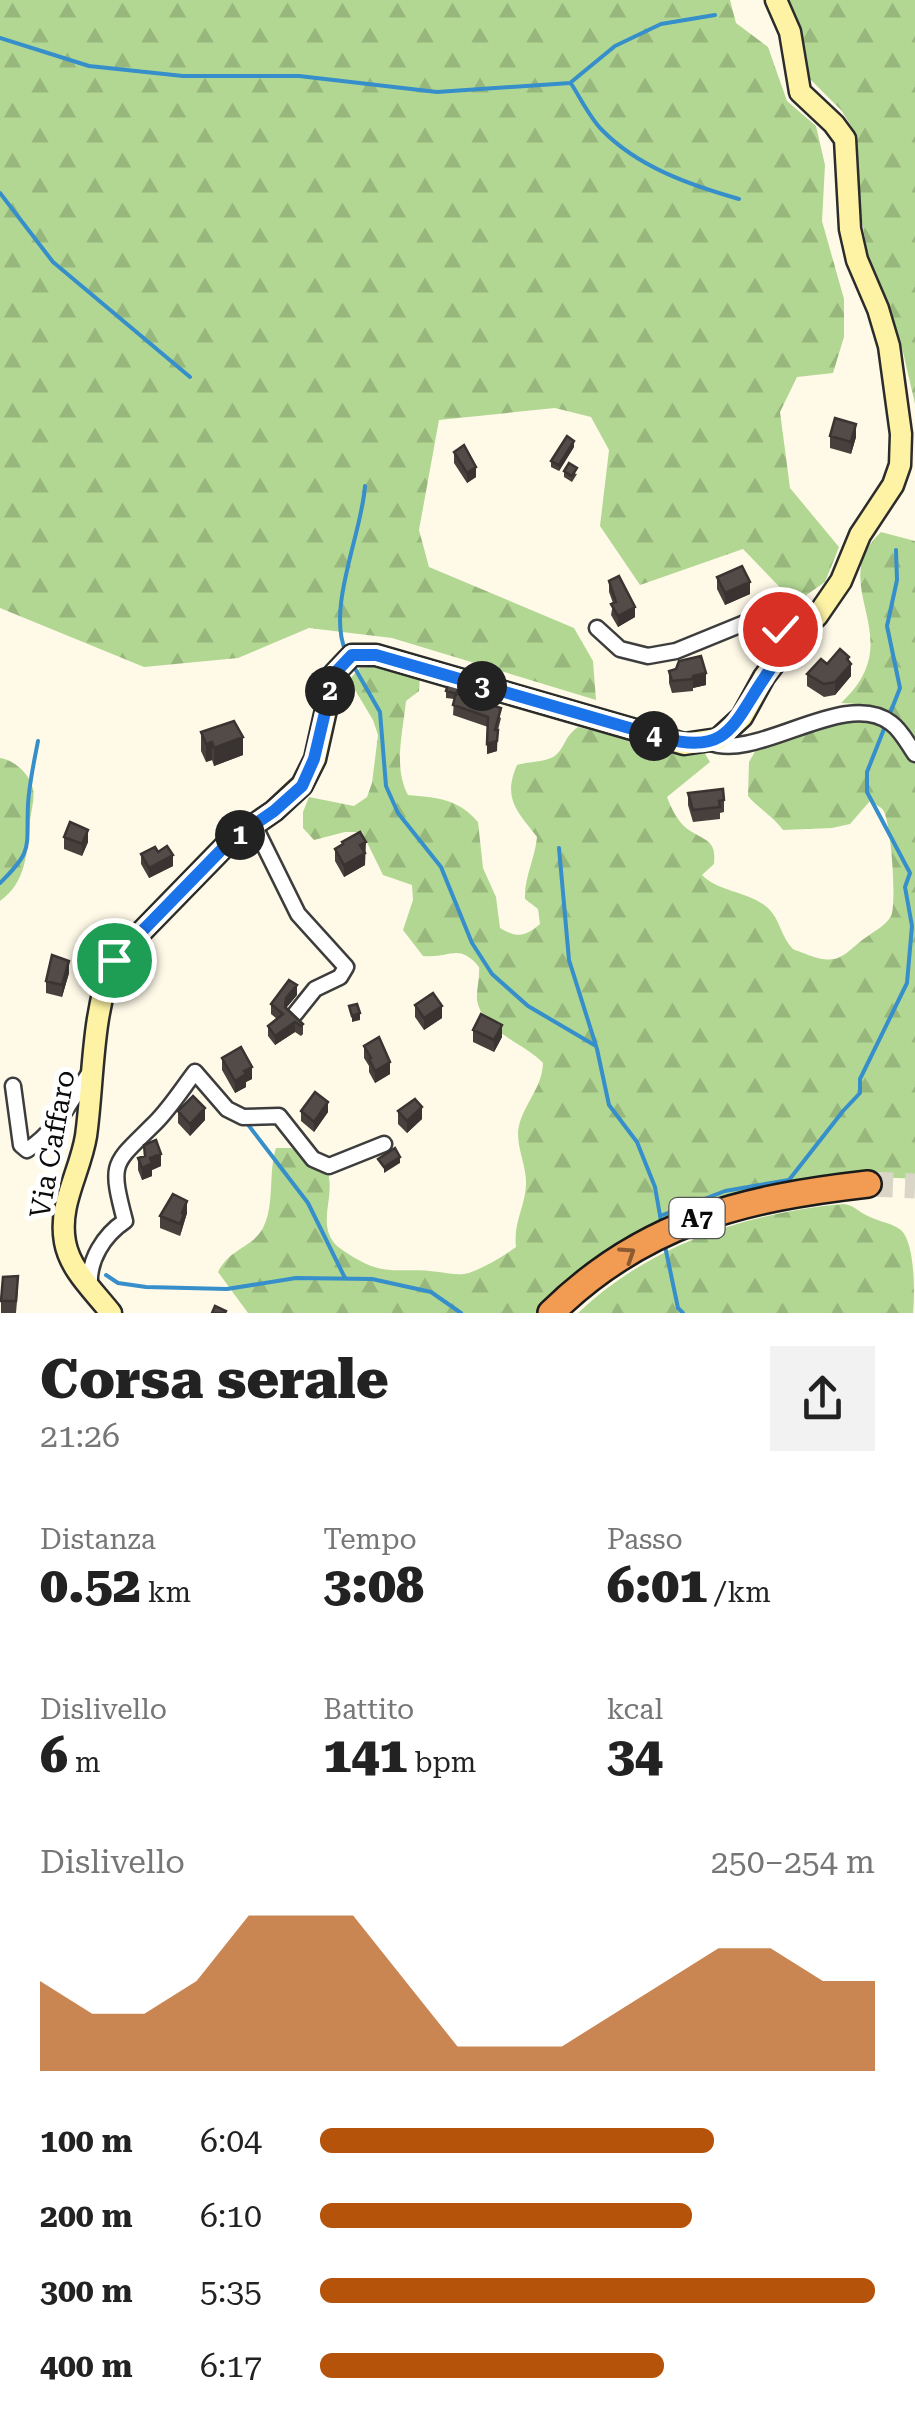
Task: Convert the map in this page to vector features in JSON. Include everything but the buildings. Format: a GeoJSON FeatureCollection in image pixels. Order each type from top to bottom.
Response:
{"type":"FeatureCollection","features":[{"type":"Feature","properties":{"kind":"highway","name":"A7"},"geometry":{"type":"LineString","coordinates":[[551,1313],[628,1252],[680,1224],[789,1192],[868,1184]]}},
{"type":"Feature","properties":{"kind":"street"},"geometry":{"type":"LineString","coordinates":[[708,741],[729,732],[764,677],[817,616],[841,580],[860,535],[893,485],[900,464],[901,434],[888,346],[850,229],[845,139],[800,92],[790,32],[776,0]]}},
{"type":"Feature","properties":{"kind":"street"},"geometry":{"type":"LineString","coordinates":[[597,628],[620,649],[648,656],[676,651],[752,620],[780,629],[794,639]]}},
{"type":"Feature","properties":{"kind":"street","name":"Via Caffaro"},"geometry":{"type":"LineString","coordinates":[[111,1313],[74,1267],[67,1252],[64,1222],[64,1206],[85,1141],[103,985],[114,960],[229,842],[302,786],[314,759],[334,674],[352,655],[376,655],[684,744],[708,741]]}},
{"type":"Feature","properties":{"kind":"street"},"geometry":{"type":"LineString","coordinates":[[708,741],[729,746],[833,716],[876,714],[893,724],[915,754]]}},
{"type":"Feature","properties":{"kind":"street"},"geometry":{"type":"LineString","coordinates":[[254,825],[298,914],[346,966],[340,977],[315,989],[294,1014]]}},
{"type":"Feature","properties":{"kind":"street"},"geometry":{"type":"LineString","coordinates":[[14,1086],[21,1145],[27,1150],[60,1116],[94,1068]]}},
{"type":"Feature","properties":{"kind":"street"},"geometry":{"type":"LineString","coordinates":[[90,1286],[93,1260],[114,1229],[126,1221],[116,1187],[118,1161],[155,1123],[195,1072],[227,1109],[243,1117],[279,1116],[313,1158],[329,1166],[384,1144]]}},
{"type":"Feature","properties":{"kind":"green space"},"geometry":{"type":"Polygon","coordinates":[[[0,0],[730,0],[736,23],[768,47],[787,101],[816,126],[825,165],[822,221],[844,299],[844,337],[833,373],[797,377],[780,412],[790,488],[839,547],[825,582],[795,603],[743,549],[640,585],[600,526],[609,450],[591,417],[555,408],[439,420],[419,530],[429,567],[574,628],[593,661],[596,700],[392,638],[309,628],[238,658],[144,667],[0,608],[0,0]]]}},
{"type":"Feature","properties":{"kind":"green space"},"geometry":{"type":"Polygon","coordinates":[[[787,0],[915,0],[915,404],[900,339],[868,256],[854,131],[842,111],[809,78],[805,47],[787,0]]]}},
{"type":"Feature","properties":{"kind":"green space"},"geometry":{"type":"Polygon","coordinates":[[[881,532],[915,541],[915,737],[882,711],[841,703],[861,679],[869,656],[870,634],[860,572],[866,552],[881,532]]]}},
{"type":"Feature","properties":{"kind":"green space"},"geometry":{"type":"Polygon","coordinates":[[[360,668],[420,676],[419,691],[406,701],[400,749],[403,784],[408,795],[455,804],[478,822],[483,868],[496,897],[500,928],[516,935],[540,924],[538,909],[525,899],[537,837],[514,804],[513,777],[517,765],[557,754],[578,727],[676,751],[704,752],[710,762],[667,797],[683,825],[712,847],[714,864],[702,875],[769,909],[793,949],[819,958],[841,956],[891,916],[892,862],[883,810],[870,801],[850,824],[783,830],[748,796],[749,762],[757,748],[822,727],[859,721],[885,726],[915,762],[915,1179],[859,1177],[807,1181],[758,1189],[712,1203],[667,1222],[624,1247],[539,1313],[248,1313],[218,1272],[263,1228],[276,1148],[291,1148],[328,1173],[329,1234],[338,1246],[374,1267],[465,1274],[516,1247],[526,1185],[518,1130],[543,1063],[495,1028],[480,1011],[479,967],[472,959],[459,953],[423,956],[403,930],[413,900],[412,885],[383,875],[362,832],[314,840],[303,828],[303,812],[309,797],[354,806],[367,797],[378,735],[349,680],[360,668]]]}},
{"type":"Feature","properties":{"kind":"green space"},"geometry":{"type":"Polygon","coordinates":[[[0,758],[25,773],[34,797],[21,875],[0,901],[0,758]]]}},
{"type":"Feature","properties":{"kind":"green space"},"geometry":{"type":"Polygon","coordinates":[[[844,1204],[897,1227],[906,1236],[913,1269],[913,1313],[578,1313],[636,1268],[702,1236],[772,1215],[844,1204]]]}},
{"type":"Feature","properties":{"kind":"waterway"},"geometry":{"type":"LineString","coordinates":[[0,38],[89,66],[183,76],[299,76],[437,92],[570,83],[615,46],[661,24],[715,15]]}},
{"type":"Feature","properties":{"kind":"waterway"},"geometry":{"type":"LineString","coordinates":[[572,85],[598,125],[632,154],[684,181],[739,199]]}},
{"type":"Feature","properties":{"kind":"waterway"},"geometry":{"type":"LineString","coordinates":[[0,193],[53,262],[190,377]]}},
{"type":"Feature","properties":{"kind":"waterway"},"geometry":{"type":"LineString","coordinates":[[346,652],[341,634],[342,593],[365,486]]}},
{"type":"Feature","properties":{"kind":"waterway"},"geometry":{"type":"LineString","coordinates":[[889,716],[900,688],[887,626],[897,580],[896,550]]}},
{"type":"Feature","properties":{"kind":"waterway"},"geometry":{"type":"LineString","coordinates":[[353,665],[380,712],[386,786],[398,813],[441,867],[472,943],[492,974],[528,1006],[596,1046]]}},
{"type":"Feature","properties":{"kind":"waterway"},"geometry":{"type":"LineString","coordinates":[[660,1216],[725,1191],[789,1180],[860,1093],[860,1079],[907,983],[912,926],[905,887],[910,873],[867,792],[867,772],[886,724]]}},
{"type":"Feature","properties":{"kind":"waterway"},"geometry":{"type":"LineString","coordinates":[[0,883],[26,848],[29,789],[38,741]]}},
{"type":"Feature","properties":{"kind":"waterway"},"geometry":{"type":"LineString","coordinates":[[559,848],[569,960],[597,1049],[609,1105],[637,1142],[655,1187],[661,1221]]}},
{"type":"Feature","properties":{"kind":"waterway"},"geometry":{"type":"LineString","coordinates":[[246,1122],[308,1203],[345,1278]]}},
{"type":"Feature","properties":{"kind":"waterway"},"geometry":{"type":"LineString","coordinates":[[665,1246],[678,1308],[683,1313]]}},
{"type":"Feature","properties":{"kind":"waterway"},"geometry":{"type":"LineString","coordinates":[[106,1275],[118,1283],[146,1287],[227,1289],[296,1278],[372,1279],[431,1292],[461,1313]]}},
{"type":"Feature","properties":{"kind":"tunnel"},"geometry":{"type":"LineString","coordinates":[[868,1184],[915,1186]]}},
{"type":"Feature","properties":{"kind":"route"},"geometry":{"type":"LineString","coordinates":[[114,960],[229,842],[302,786],[314,759],[334,674],[352,655],[376,655],[684,744],[703,744],[729,732],[742,717],[764,677],[794,639],[780,629]]}}]}
